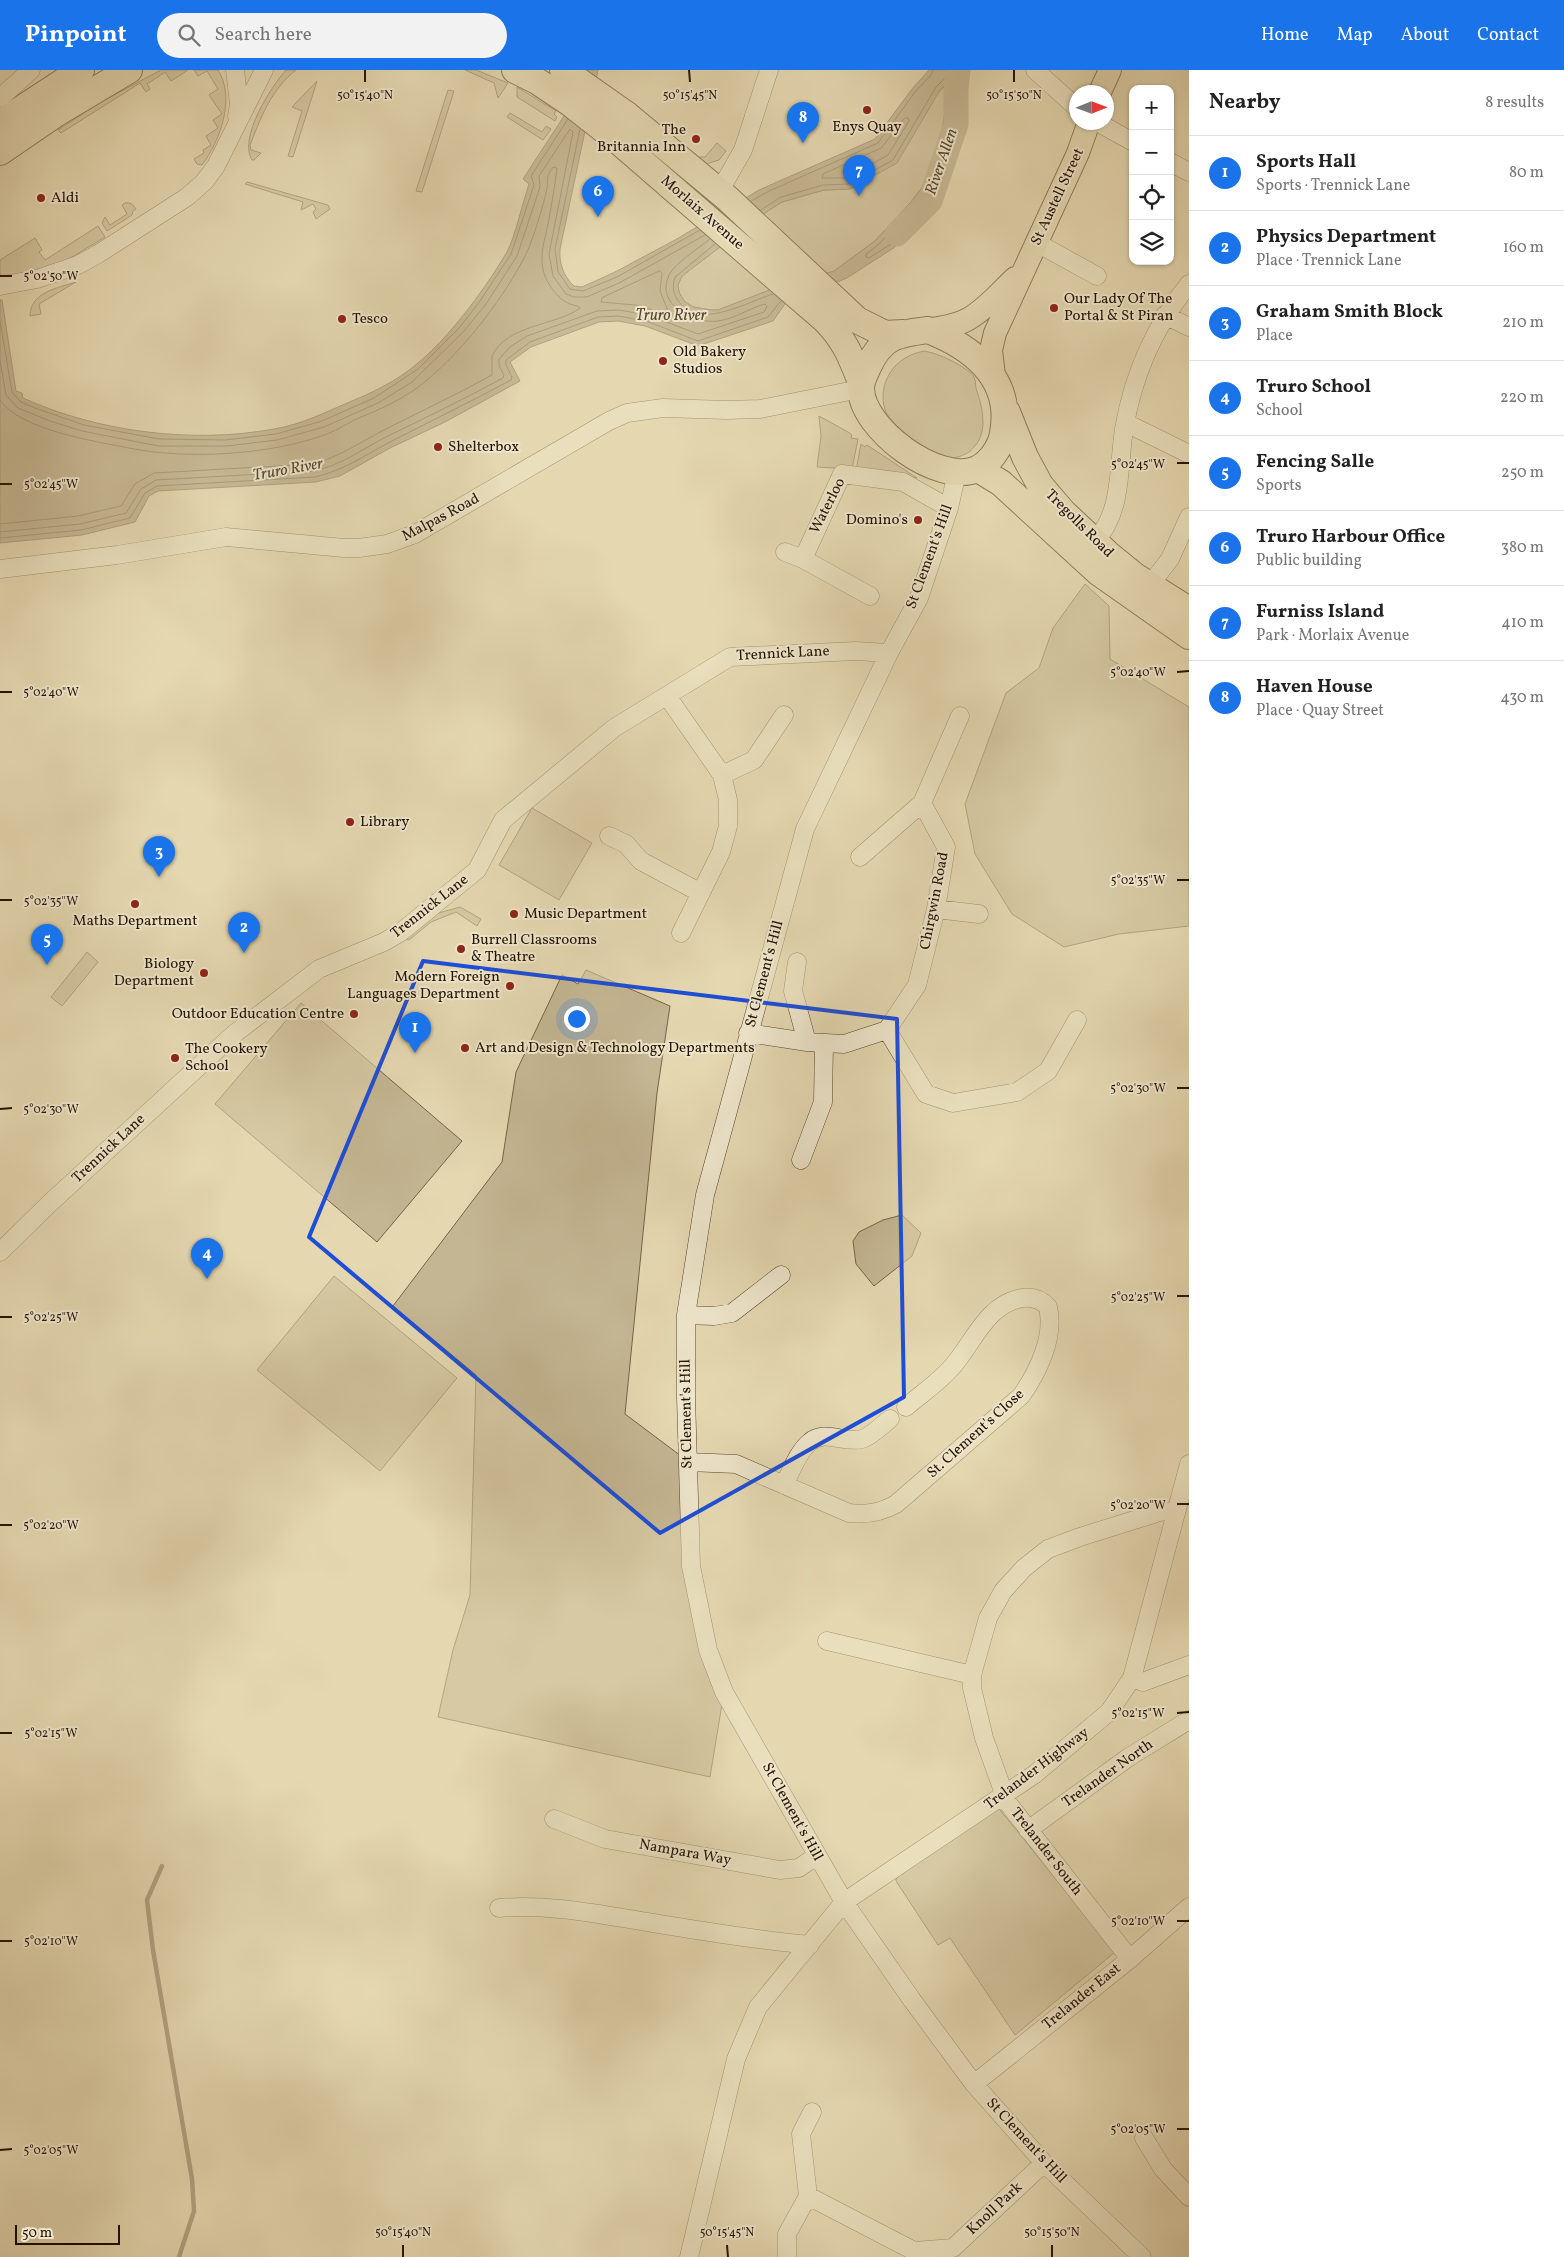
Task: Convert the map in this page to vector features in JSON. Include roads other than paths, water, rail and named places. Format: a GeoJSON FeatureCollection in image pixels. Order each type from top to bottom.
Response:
{"type":"FeatureCollection","features":[{"type":"Feature","properties":{"kind":"highway"},"geometry":{"type":"LineString","coordinates":[[0,124],[81,70]]}},
{"type":"Feature","properties":{"kind":"highway"},"geometry":{"type":"LineString","coordinates":[[0,152],[65,108],[129,70]]}},
{"type":"Feature","properties":{"kind":"highway","name":"Morlaix Avenue"},"geometry":{"type":"LineString","coordinates":[[515,70],[562,79],[600,94],[723,195],[831,312],[840,336],[847,346],[861,386]]}},
{"type":"Feature","properties":{"kind":"highway","name":"Morlaix Avenue"},"geometry":{"type":"LineString","coordinates":[[562,79],[594,121],[702,212],[831,312],[857,320],[880,333],[891,334],[916,331]]}},
{"type":"Feature","properties":{"kind":"highway"},"geometry":{"type":"LineString","coordinates":[[916,331],[955,343],[994,376],[1000,388],[1005,406],[1006,421],[1002,439],[992,457],[967,470],[941,470],[904,450],[873,419],[864,404],[861,386],[873,356],[887,339],[916,331]]}},
{"type":"Feature","properties":{"kind":"highway","name":"Tregolls Road"},"geometry":{"type":"LineString","coordinates":[[1005,406],[1025,457],[1040,485],[1063,512],[1094,542],[1149,586],[1189,610]]}},
{"type":"Feature","properties":{"kind":"highway","name":"Tregolls Road"},"geometry":{"type":"LineString","coordinates":[[967,470],[1001,483],[1098,572],[1189,636]]}},
{"type":"Feature","properties":{"kind":"main road"},"geometry":{"type":"LineString","coordinates":[[1103,85],[1110,70]]}},
{"type":"Feature","properties":{"kind":"main road","name":"St Austell Street"},"geometry":{"type":"LineString","coordinates":[[994,376],[992,350],[995,332],[1037,243],[1086,130]]}},
{"type":"Feature","properties":{"kind":"main road","name":"St Austell Street"},"geometry":{"type":"LineString","coordinates":[[916,331],[950,326],[970,318],[986,306],[1023,270]]}},
{"type":"Feature","properties":{"kind":"street"},"geometry":{"type":"LineString","coordinates":[[0,98],[31,70]]}},
{"type":"Feature","properties":{"kind":"street"},"geometry":{"type":"LineString","coordinates":[[235,70],[239,104],[235,127]]}},
{"type":"Feature","properties":{"kind":"street"},"geometry":{"type":"LineString","coordinates":[[0,286],[37,279],[78,265],[187,197],[204,182],[216,166],[264,70]]}},
{"type":"Feature","properties":{"kind":"street"},"geometry":{"type":"LineString","coordinates":[[723,195],[743,150],[769,70]]}},
{"type":"Feature","properties":{"kind":"street"},"geometry":{"type":"LineString","coordinates":[[1035,70],[1069,101]]}},
{"type":"Feature","properties":{"kind":"street"},"geometry":{"type":"LineString","coordinates":[[1111,130],[1129,140]]}},
{"type":"Feature","properties":{"kind":"street"},"geometry":{"type":"LineString","coordinates":[[1174,164],[1189,172]]}},
{"type":"Feature","properties":{"kind":"street"},"geometry":{"type":"LineString","coordinates":[[1037,243],[1098,276]]}},
{"type":"Feature","properties":{"kind":"street"},"geometry":{"type":"LineString","coordinates":[[1094,542],[1108,524],[1114,510],[1126,423],[1139,370],[1165,315],[1189,284]]}},
{"type":"Feature","properties":{"kind":"street"},"geometry":{"type":"LineString","coordinates":[[1165,315],[1189,326]]}},
{"type":"Feature","properties":{"kind":"street","name":"Malpas Road"},"geometry":{"type":"LineString","coordinates":[[0,569],[117,554],[226,537],[344,548],[387,544],[430,526],[627,412],[662,408],[760,409],[861,386]]}},
{"type":"Feature","properties":{"kind":"street"},"geometry":{"type":"LineString","coordinates":[[1126,423],[1189,454]]}},
{"type":"Feature","properties":{"kind":"street","name":"St Clement's Hill"},"geometry":{"type":"LineString","coordinates":[[967,470],[949,508],[919,598],[889,653],[804,829],[705,1195],[686,1315],[686,1397],[691,1566],[708,1650],[724,1692],[844,1902],[912,2000],[974,2084],[1044,2163],[1142,2257]]}},
{"type":"Feature","properties":{"kind":"street","name":"Waterloo"},"geometry":{"type":"LineString","coordinates":[[803,559],[842,474],[903,482],[949,508]]}},
{"type":"Feature","properties":{"kind":"street"},"geometry":{"type":"LineString","coordinates":[[1149,586],[1172,556],[1189,516]]}},
{"type":"Feature","properties":{"kind":"street"},"geometry":{"type":"LineString","coordinates":[[785,552],[803,559],[870,596]]}},
{"type":"Feature","properties":{"kind":"street","name":"Trennick Lane"},"geometry":{"type":"LineString","coordinates":[[0,1252],[50,1203],[227,1040],[315,972],[384,942],[417,920],[477,870],[503,820],[614,728],[724,660],[738,655],[862,651],[889,653]]}},
{"type":"Feature","properties":{"kind":"street"},"geometry":{"type":"LineString","coordinates":[[667,696],[722,775],[728,800],[728,826],[721,852],[681,933]]}},
{"type":"Feature","properties":{"kind":"street"},"geometry":{"type":"LineString","coordinates":[[722,775],[754,760],[784,716]]}},
{"type":"Feature","properties":{"kind":"street"},"geometry":{"type":"LineString","coordinates":[[860,857],[922,802],[960,716]]}},
{"type":"Feature","properties":{"kind":"street","name":"Chirgwin Road"},"geometry":{"type":"LineString","coordinates":[[887,1030],[917,985],[936,910],[946,847],[922,802]]}},
{"type":"Feature","properties":{"kind":"street"},"geometry":{"type":"LineString","coordinates":[[612,843],[626,844],[641,861],[701,893]]}},
{"type":"Feature","properties":{"kind":"street"},"geometry":{"type":"LineString","coordinates":[[936,910],[979,914]]}},
{"type":"Feature","properties":{"kind":"street"},"geometry":{"type":"LineString","coordinates":[[797,962],[793,991],[816,1042],[823,1102],[802,1160]]}},
{"type":"Feature","properties":{"kind":"street"},"geometry":{"type":"LineString","coordinates":[[748,1033],[844,1044],[887,1030],[926,1094],[953,1103],[1017,1092],[1048,1072],[1078,1020]]}},
{"type":"Feature","properties":{"kind":"street"},"geometry":{"type":"LineString","coordinates":[[686,1315],[714,1316],[732,1313],[781,1275]]}},
{"type":"Feature","properties":{"kind":"street","name":"St. Clement's Close"},"geometry":{"type":"LineString","coordinates":[[689,1462],[736,1464],[848,1512],[858,1514],[878,1512],[896,1504],[1021,1396],[1035,1374],[1045,1349],[1050,1322],[1048,1307],[1032,1297],[1022,1298],[1006,1304],[992,1315],[952,1368],[906,1407]]}},
{"type":"Feature","properties":{"kind":"street"},"geometry":{"type":"LineString","coordinates":[[784,1485],[805,1447],[814,1439],[826,1436],[851,1440],[862,1439],[890,1419]]}},
{"type":"Feature","properties":{"kind":"street","name":"Trelander Highway"},"geometry":{"type":"LineString","coordinates":[[689,2257],[736,2059],[758,2007],[810,1946],[844,1902],[1005,1795],[1098,1722],[1118,1701],[1132,1678],[1189,1464]]}},
{"type":"Feature","properties":{"kind":"street","name":"Trelander South"},"geometry":{"type":"LineString","coordinates":[[1130,1959],[1007,1802],[984,1738],[973,1694],[972,1675],[983,1632],[995,1604],[1013,1579],[1036,1558],[1048,1549],[1080,1537],[1163,1511],[1176,1513]]}},
{"type":"Feature","properties":{"kind":"street"},"geometry":{"type":"LineString","coordinates":[[827,1641],[972,1675]]}},
{"type":"Feature","properties":{"kind":"street"},"geometry":{"type":"LineString","coordinates":[[1132,1678],[1143,1682],[1189,1665]]}},
{"type":"Feature","properties":{"kind":"street","name":"Trelander North"},"geometry":{"type":"LineString","coordinates":[[1028,1830],[1129,1757],[1189,1720]]}},
{"type":"Feature","properties":{"kind":"street","name":"Nampara Way"},"geometry":{"type":"LineString","coordinates":[[554,1819],[605,1839],[780,1870],[799,1868],[816,1856]]}},
{"type":"Feature","properties":{"kind":"street"},"geometry":{"type":"LineString","coordinates":[[499,1908],[529,1906],[564,1908],[762,1941],[810,1946]]}},
{"type":"Feature","properties":{"kind":"street","name":"Trelander East"},"geometry":{"type":"LineString","coordinates":[[974,2084],[1130,1959],[1189,1908]]}},
{"type":"Feature","properties":{"kind":"street"},"geometry":{"type":"LineString","coordinates":[[787,2257],[787,2234],[808,2196],[801,2134],[812,2112]]}},
{"type":"Feature","properties":{"kind":"street"},"geometry":{"type":"LineString","coordinates":[[1144,2138],[1164,2169],[1189,2197]]}},
{"type":"Feature","properties":{"kind":"street","name":"Knoll Park"},"geometry":{"type":"LineString","coordinates":[[808,2196],[913,2254],[953,2248],[1044,2163]]}},
{"type":"Feature","properties":{"kind":"water","name":"Truro River"},"geometry":{"type":"Polygon","coordinates":[[[573,70],[598,70],[560,249],[560,259],[564,274],[574,286],[582,287],[675,240],[759,190],[875,139],[912,89],[929,70],[955,70],[951,79],[961,77],[951,141],[937,187],[895,247],[847,278],[785,304],[773,321],[698,346],[645,326],[618,321],[599,322],[531,347],[510,362],[520,381],[340,476],[316,482],[158,491],[149,496],[135,522],[82,535],[0,543],[0,300],[2,300],[16,391],[22,393],[23,398],[52,410],[82,419],[146,432],[211,435],[274,429],[295,424],[359,398],[405,373],[420,362],[462,317],[507,252],[529,184],[523,179],[564,116],[573,70]],[[950,80],[940,90],[897,163],[850,189],[824,190],[782,202],[763,214],[682,276],[678,285],[679,292],[684,301],[693,307],[718,310],[767,291],[834,271],[875,241],[911,202],[936,169],[950,80]]]}},
{"type":"Feature","properties":{"kind":"waterway","name":"River Allen"},"geometry":{"type":"LineString","coordinates":[[897,234],[930,201],[956,124],[958,70]]}},
{"type":"Feature","properties":{"kind":"waterway"},"geometry":{"type":"LineString","coordinates":[[162,1866],[147,1900],[153,1950],[192,2179],[194,2211],[179,2257]]}},
{"type":"Feature","properties":{"kind":"place","name":"Enys Quay"},"geometry":{"type":"Point","coordinates":[867,110]}},
{"type":"Feature","properties":{"kind":"place","name":"The Britannia Inn"},"geometry":{"type":"Point","coordinates":[696,139]}},
{"type":"Feature","properties":{"kind":"place","name":"Haven House"},"geometry":{"type":"Point","coordinates":[803,143]}},
{"type":"Feature","properties":{"kind":"place","name":"Furniss Island"},"geometry":{"type":"Point","coordinates":[859,196]}},
{"type":"Feature","properties":{"kind":"place","name":"Aldi"},"geometry":{"type":"Point","coordinates":[41,198]}},
{"type":"Feature","properties":{"kind":"place","name":"Truro Harbour Office"},"geometry":{"type":"Point","coordinates":[598,217]}},
{"type":"Feature","properties":{"kind":"place","name":"Our Lady Of The Portal & St Piran"},"geometry":{"type":"Point","coordinates":[1054,308]}},
{"type":"Feature","properties":{"kind":"place","name":"Tesco"},"geometry":{"type":"Point","coordinates":[342,319]}},
{"type":"Feature","properties":{"kind":"place","name":"Old Bakery Studios"},"geometry":{"type":"Point","coordinates":[663,361]}},
{"type":"Feature","properties":{"kind":"place","name":"Shelterbox"},"geometry":{"type":"Point","coordinates":[438,447]}},
{"type":"Feature","properties":{"kind":"place","name":"Domino's"},"geometry":{"type":"Point","coordinates":[918,520]}},
{"type":"Feature","properties":{"kind":"place","name":"Library"},"geometry":{"type":"Point","coordinates":[350,822]}},
{"type":"Feature","properties":{"kind":"place","name":"Graham Smith Block"},"geometry":{"type":"Point","coordinates":[159,877]}},
{"type":"Feature","properties":{"kind":"place","name":"Maths Department"},"geometry":{"type":"Point","coordinates":[135,904]}},
{"type":"Feature","properties":{"kind":"place","name":"Music Department"},"geometry":{"type":"Point","coordinates":[514,914]}},
{"type":"Feature","properties":{"kind":"place","name":"Burrell Classrooms & Theatre"},"geometry":{"type":"Point","coordinates":[461,949]}},
{"type":"Feature","properties":{"kind":"place","name":"Physics Department"},"geometry":{"type":"Point","coordinates":[244,953]}},
{"type":"Feature","properties":{"kind":"place","name":"Fencing Salle"},"geometry":{"type":"Point","coordinates":[47,965]}},
{"type":"Feature","properties":{"kind":"place","name":"Biology Department"},"geometry":{"type":"Point","coordinates":[204,973]}},
{"type":"Feature","properties":{"kind":"place","name":"Modern Foreign Languages Department"},"geometry":{"type":"Point","coordinates":[510,986]}},
{"type":"Feature","properties":{"kind":"place","name":"Outdoor Education Centre"},"geometry":{"type":"Point","coordinates":[354,1014]}},
{"type":"Feature","properties":{"kind":"place","name":"Art and Design & Technology Departments"},"geometry":{"type":"Point","coordinates":[465,1048]}},
{"type":"Feature","properties":{"kind":"place","name":"Sports Hall"},"geometry":{"type":"Point","coordinates":[415,1053]}},
{"type":"Feature","properties":{"kind":"place","name":"The Cookery School"},"geometry":{"type":"Point","coordinates":[175,1058]}},
{"type":"Feature","properties":{"kind":"place","name":"Truro School"},"geometry":{"type":"Point","coordinates":[207,1279]}}]}
